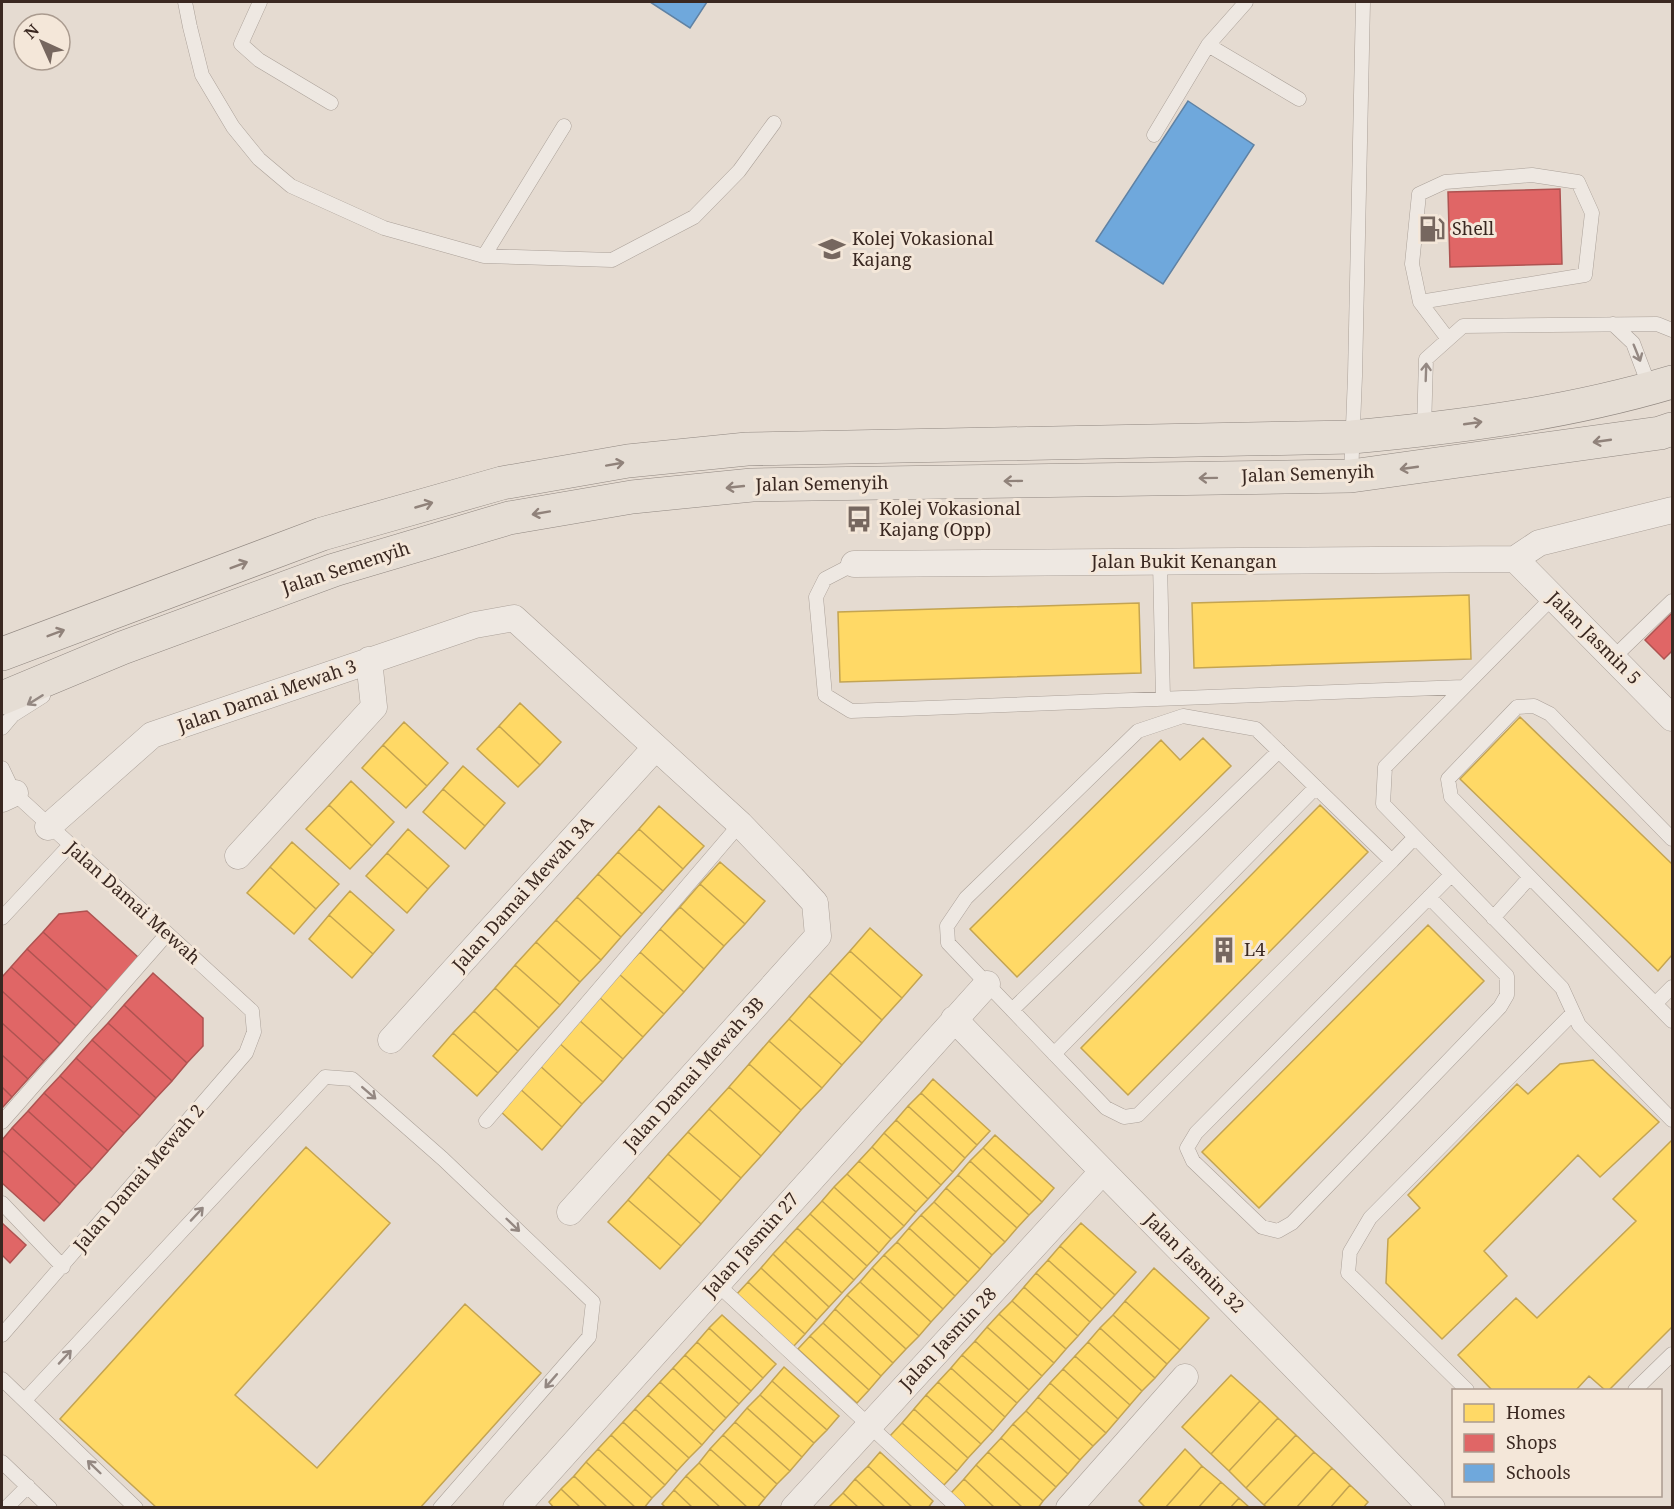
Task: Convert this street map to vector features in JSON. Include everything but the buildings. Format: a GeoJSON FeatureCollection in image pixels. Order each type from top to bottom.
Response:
{"type":"FeatureCollection","features":[{"type":"Feature","properties":{"kind":"main road","name":"Jalan Semenyih"},"geometry":{"type":"LineString","coordinates":[[2,654],[321,534],[502,483],[628,462],[747,449],[1352,437],[1424,430],[1532,414],[1662,386]]}},
{"type":"Feature","properties":{"kind":"main road","name":"Jalan Semenyih"},"geometry":{"type":"LineString","coordinates":[[2,698],[122,648],[334,570],[509,518],[632,497],[752,485],[1351,476],[1660,433],[1672,429]]}},
{"type":"Feature","properties":{"kind":"street"},"geometry":{"type":"LineString","coordinates":[[1515,559],[1539,543],[1670,514]]}},
{"type":"Feature","properties":{"kind":"street","name":"Jalan Bukit Kenangan"},"geometry":{"type":"LineString","coordinates":[[854,564],[1515,559]]}},
{"type":"Feature","properties":{"kind":"street","name":"Jalan Jasmin 5"},"geometry":{"type":"LineString","coordinates":[[1515,559],[1672,718]]}},
{"type":"Feature","properties":{"kind":"street","name":"Jalan Damai Mewah 3"},"geometry":{"type":"LineString","coordinates":[[48,827],[152,735],[475,625],[514,618],[655,748]]}},
{"type":"Feature","properties":{"kind":"street"},"geometry":{"type":"LineString","coordinates":[[238,856],[374,707],[369,660]]}},
{"type":"Feature","properties":{"kind":"street"},"geometry":{"type":"LineString","coordinates":[[655,748],[740,824]]}},
{"type":"Feature","properties":{"kind":"street","name":"Jalan Damai Mewah 3A"},"geometry":{"type":"LineString","coordinates":[[391,1040],[655,748]]}},
{"type":"Feature","properties":{"kind":"street","name":"Jalan Damai Mewah 3B"},"geometry":{"type":"LineString","coordinates":[[570,1212],[818,936],[814,903],[740,824]]}},
{"type":"Feature","properties":{"kind":"street","name":"Jalan Jasmin 27"},"geometry":{"type":"LineString","coordinates":[[516,1508],[987,984]]}},
{"type":"Feature","properties":{"kind":"street","name":"Jalan Jasmin 32"},"geometry":{"type":"LineString","coordinates":[[954,1019],[1102,1172],[1249,1318],[1432,1508]]}},
{"type":"Feature","properties":{"kind":"street","name":"Jalan Jasmin 28"},"geometry":{"type":"LineString","coordinates":[[794,1508],[1102,1172]]}},
{"type":"Feature","properties":{"kind":"street"},"geometry":{"type":"LineString","coordinates":[[1073,1506],[1185,1377]]}},
{"type":"Feature","properties":{"kind":"lane"},"geometry":{"type":"LineString","coordinates":[[185,2],[202,75],[233,127],[259,159],[291,186],[384,228],[484,256],[612,260],[694,217],[739,171],[774,123]]}},
{"type":"Feature","properties":{"kind":"lane"},"geometry":{"type":"LineString","coordinates":[[260,2],[241,44],[260,60],[331,103]]}},
{"type":"Feature","properties":{"kind":"lane"},"geometry":{"type":"LineString","coordinates":[[1154,135],[1208,45],[1246,2]]}},
{"type":"Feature","properties":{"kind":"lane"},"geometry":{"type":"LineString","coordinates":[[1351,476],[1356,353],[1363,2]]}},
{"type":"Feature","properties":{"kind":"lane"},"geometry":{"type":"LineString","coordinates":[[1208,45],[1299,99]]}},
{"type":"Feature","properties":{"kind":"lane"},"geometry":{"type":"LineString","coordinates":[[484,256],[564,126]]}},
{"type":"Feature","properties":{"kind":"lane"},"geometry":{"type":"LineString","coordinates":[[1420,302],[1586,275],[1592,213],[1578,182],[1532,175],[1445,182],[1419,194],[1412,264],[1420,302],[1448,339]]}},
{"type":"Feature","properties":{"kind":"lane"},"geometry":{"type":"LineString","coordinates":[[1613,324],[1633,343],[1662,386]]}},
{"type":"Feature","properties":{"kind":"lane"},"geometry":{"type":"LineString","coordinates":[[1424,430],[1426,359],[1463,326],[1657,324],[1672,330]]}},
{"type":"Feature","properties":{"kind":"lane"},"geometry":{"type":"LineString","coordinates":[[1160,562],[1163,699]]}},
{"type":"Feature","properties":{"kind":"lane"},"geometry":{"type":"LineString","coordinates":[[854,564],[825,579],[816,597],[825,695],[851,711],[1463,687]]}},
{"type":"Feature","properties":{"kind":"lane"},"geometry":{"type":"LineString","coordinates":[[1553,597],[1385,768],[1383,804],[1562,988],[1579,1025],[1672,1120]]}},
{"type":"Feature","properties":{"kind":"lane"},"geometry":{"type":"LineString","coordinates":[[1613,658],[1672,600]]}},
{"type":"Feature","properties":{"kind":"lane"},"geometry":{"type":"LineString","coordinates":[[2,728],[13,715],[31,702],[122,648]]}},
{"type":"Feature","properties":{"kind":"lane"},"geometry":{"type":"LineString","coordinates":[[1672,839],[1550,714],[1534,706],[1516,707],[1448,778],[1451,797],[1672,1021]]}},
{"type":"Feature","properties":{"kind":"lane"},"geometry":{"type":"LineString","coordinates":[[1392,861],[1256,729],[1183,716],[1138,731],[966,898],[947,926],[948,943],[1106,1108],[1124,1117],[1138,1115],[1392,861],[1414,838]]}},
{"type":"Feature","properties":{"kind":"lane"},"geometry":{"type":"LineString","coordinates":[[1012,1010],[1279,751]]}},
{"type":"Feature","properties":{"kind":"lane","name":"Jalan Damai Mewah"},"geometry":{"type":"LineString","coordinates":[[2,768],[6,792],[252,1011]]}},
{"type":"Feature","properties":{"kind":"lane"},"geometry":{"type":"LineString","coordinates":[[1054,1054],[1316,787]]}},
{"type":"Feature","properties":{"kind":"lane"},"geometry":{"type":"LineString","coordinates":[[486,1121],[740,824]]}},
{"type":"Feature","properties":{"kind":"lane"},"geometry":{"type":"LineString","coordinates":[[2,918],[69,846]]}},
{"type":"Feature","properties":{"kind":"lane"},"geometry":{"type":"LineString","coordinates":[[1429,897],[1507,976],[1507,995],[1500,1006],[1292,1223],[1278,1231],[1262,1227],[1193,1161],[1187,1148],[1197,1133],[1450,875]]}},
{"type":"Feature","properties":{"kind":"lane"},"geometry":{"type":"LineString","coordinates":[[1493,918],[1530,877]]}},
{"type":"Feature","properties":{"kind":"lane"},"geometry":{"type":"LineString","coordinates":[[2,1122],[167,934]]}},
{"type":"Feature","properties":{"kind":"lane"},"geometry":{"type":"LineString","coordinates":[[1655,1004],[1672,987]]}},
{"type":"Feature","properties":{"kind":"lane","name":"Jalan Damai Mewah 2"},"geometry":{"type":"LineString","coordinates":[[2,1335],[246,1053],[254,1032],[252,1011]]}},
{"type":"Feature","properties":{"kind":"lane"},"geometry":{"type":"LineString","coordinates":[[1466,1389],[1348,1273],[1350,1252],[1370,1218],[1573,1014]]}},
{"type":"Feature","properties":{"kind":"lane"},"geometry":{"type":"LineString","coordinates":[[25,1400],[325,1077],[352,1078],[443,1158],[593,1302],[589,1337],[440,1508]]}},
{"type":"Feature","properties":{"kind":"lane"},"geometry":{"type":"LineString","coordinates":[[2,1203],[63,1267]]}},
{"type":"Feature","properties":{"kind":"lane"},"geometry":{"type":"LineString","coordinates":[[717,1284],[958,1508]]}},
{"type":"Feature","properties":{"kind":"lane"},"geometry":{"type":"LineString","coordinates":[[1636,1389],[1672,1354]]}},
{"type":"Feature","properties":{"kind":"lane"},"geometry":{"type":"LineString","coordinates":[[2,1378],[136,1508]]}},
{"type":"Feature","properties":{"kind":"lane"},"geometry":{"type":"LineString","coordinates":[[2,1462],[50,1508]]}},
{"type":"Feature","properties":{"kind":"lane"},"geometry":{"type":"LineString","coordinates":[[6,1508],[28,1486]]}},
{"type":"Feature","properties":{"kind":"place","name":"Shell"},"geometry":{"type":"Point","coordinates":[1432,229]}},
{"type":"Feature","properties":{"kind":"place","name":"Kolej Vokasional Kajang"},"geometry":{"type":"Point","coordinates":[832,249]}},
{"type":"Feature","properties":{"kind":"place","name":"Kolej Vokasional Kajang (Opp)"},"geometry":{"type":"Point","coordinates":[859,519]}},
{"type":"Feature","properties":{"kind":"place","name":"L4"},"geometry":{"type":"Point","coordinates":[1224,950]}}]}
